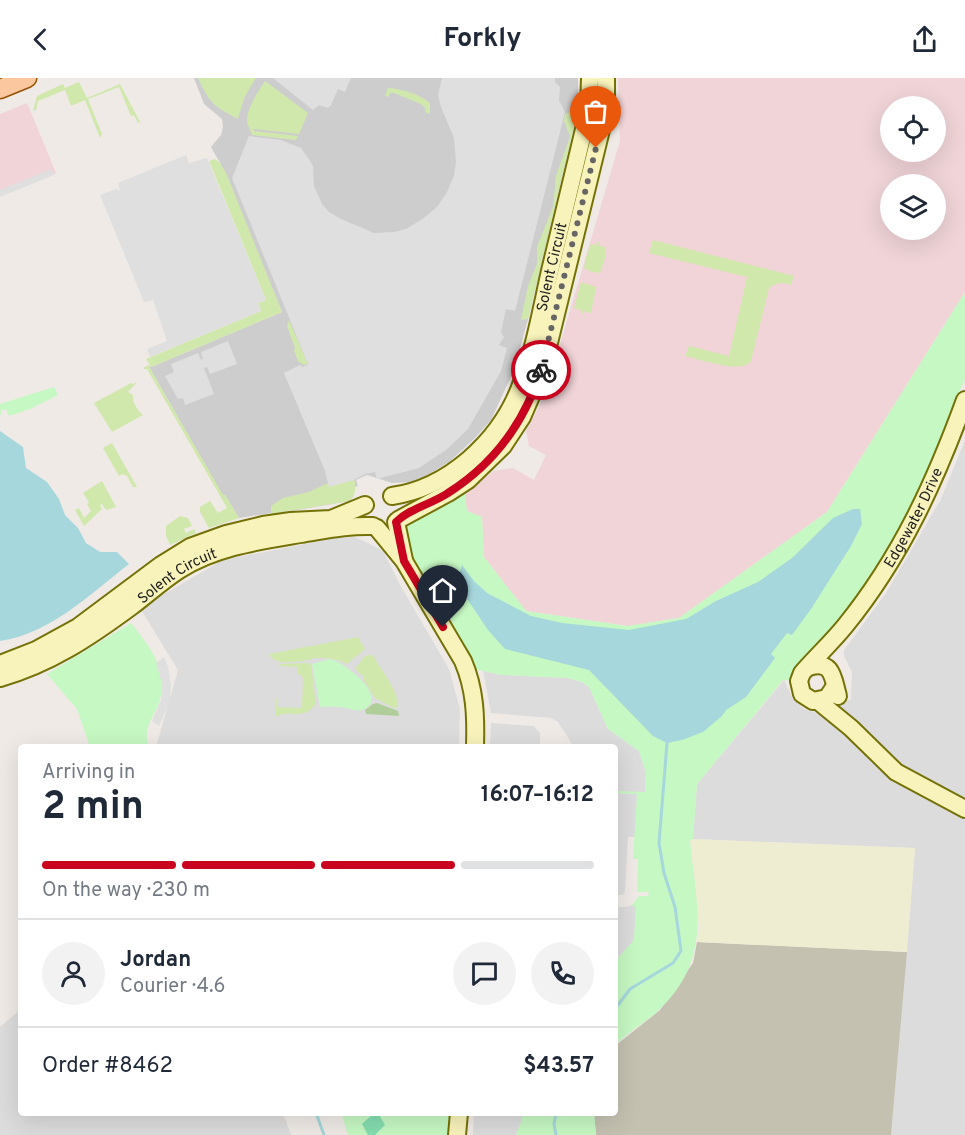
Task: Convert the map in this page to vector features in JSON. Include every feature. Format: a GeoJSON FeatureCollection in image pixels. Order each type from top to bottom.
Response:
{"type":"FeatureCollection","features":[{"type":"Feature","properties":{"kind":"main road"},"geometry":{"type":"LineString","coordinates":[[0,89],[27,78]]}},
{"type":"Feature","properties":{"kind":"street","name":"Solent Circuit"},"geometry":{"type":"LineString","coordinates":[[392,496],[426,488],[458,468],[488,439],[518,393],[531,350],[585,125],[589,107],[590,78]]}},
{"type":"Feature","properties":{"kind":"street","name":"Solent Circuit"},"geometry":{"type":"LineString","coordinates":[[397,521],[448,494],[487,462],[513,432],[531,398],[546,355],[601,130],[606,78]]}},
{"type":"Feature","properties":{"kind":"street","name":"Edgewater Drive"},"geometry":{"type":"LineString","coordinates":[[809,667],[844,627],[882,574],[921,508],[941,464],[965,400]]}},
{"type":"Feature","properties":{"kind":"street"},"geometry":{"type":"LineString","coordinates":[[404,561],[397,521],[399,504],[392,496],[382,493],[371,496],[365,505],[365,517],[404,561],[469,674],[475,704],[475,744]]}},
{"type":"Feature","properties":{"kind":"street","name":"Solent Circuit"},"geometry":{"type":"LineString","coordinates":[[0,664],[42,648],[78,627],[161,565],[190,547],[226,534],[262,525],[331,519],[365,505]]}},
{"type":"Feature","properties":{"kind":"street"},"geometry":{"type":"LineString","coordinates":[[375,527],[386,528],[397,521]]}},
{"type":"Feature","properties":{"kind":"street","name":"Solent Circuit"},"geometry":{"type":"LineString","coordinates":[[0,678],[32,668],[61,654],[91,635],[179,570],[215,553],[251,543],[335,527],[375,527]]}},
{"type":"Feature","properties":{"kind":"street","name":"Edgewater Drive"},"geometry":{"type":"LineString","coordinates":[[830,670],[837,642],[844,627]]}},
{"type":"Feature","properties":{"kind":"street"},"geometry":{"type":"LineString","coordinates":[[851,728],[841,707],[834,677],[830,670],[822,666],[809,667],[800,677],[800,690],[805,697],[818,701],[851,728],[896,772],[965,810]]}},
{"type":"Feature","properties":{"kind":"street"},"geometry":{"type":"LineString","coordinates":[[818,701],[827,698],[835,686]]}},
{"type":"Feature","properties":{"kind":"street"},"geometry":{"type":"LineString","coordinates":[[457,1135],[459,1116]]}},
{"type":"Feature","properties":{"kind":"shaded area"},"geometry":{"type":"Polygon","coordinates":[[[194,78],[578,78],[578,107],[575,121],[514,370],[491,420],[450,461],[423,478],[410,482],[392,483],[367,475],[356,480],[358,486],[354,487],[353,497],[349,501],[239,518],[225,495],[223,496],[148,365],[151,367],[282,312],[220,163],[211,147],[221,135],[222,119],[204,104],[194,78]]]}},
{"type":"Feature","properties":{"kind":"shaded area"},"geometry":{"type":"Polygon","coordinates":[[[273,78],[351,78],[345,92],[338,89],[328,108],[319,105],[313,110],[273,78]]]}},
{"type":"Feature","properties":{"kind":"shaded area"},"geometry":{"type":"Polygon","coordinates":[[[442,78],[555,78],[555,82],[560,87],[559,100],[565,112],[515,311],[506,309],[501,332],[504,337],[499,345],[507,348],[501,371],[468,429],[447,449],[419,468],[377,479],[375,472],[365,474],[354,480],[329,487],[325,471],[284,373],[300,365],[303,367],[308,364],[232,178],[249,136],[281,140],[301,148],[310,161],[313,166],[314,186],[322,204],[329,212],[374,233],[406,229],[438,206],[454,176],[456,162],[454,138],[438,95],[442,78]]]}},
{"type":"Feature","properties":{"kind":"shaded area"},"geometry":{"type":"Polygon","coordinates":[[[618,78],[965,78],[965,292],[827,512],[679,618],[627,626],[526,611],[484,557],[482,517],[467,511],[465,494],[493,471],[513,468],[534,480],[546,455],[529,446],[526,430],[539,407],[550,378],[620,141],[618,78]]]}},
{"type":"Feature","properties":{"kind":"shaded area"},"geometry":{"type":"Polygon","coordinates":[[[27,103],[56,173],[0,195],[0,114],[27,103]]]}},
{"type":"Feature","properties":{"kind":"shaded area"},"geometry":{"type":"Polygon","coordinates":[[[186,155],[189,163],[207,158],[266,300],[258,303],[261,311],[150,357],[147,349],[167,341],[153,300],[144,302],[100,195],[116,189],[120,191],[118,183],[186,155]]]}},
{"type":"Feature","properties":{"kind":"shaded area"},"geometry":{"type":"Polygon","coordinates":[[[51,169],[54,175],[0,197],[0,190],[51,169]]]}},
{"type":"Feature","properties":{"kind":"shaded area"},"geometry":{"type":"Polygon","coordinates":[[[228,341],[237,364],[210,374],[207,367],[204,368],[214,394],[185,405],[183,398],[178,399],[165,376],[174,372],[171,364],[198,353],[201,360],[203,359],[201,352],[228,341]]]}},
{"type":"Feature","properties":{"kind":"shaded area"},"geometry":{"type":"Polygon","coordinates":[[[965,440],[965,1135],[891,1135],[915,848],[693,839],[697,784],[784,680],[793,699],[804,709],[819,714],[851,699],[852,672],[844,656],[844,650],[886,593],[941,499],[965,440]]]}},
{"type":"Feature","properties":{"kind":"shaded area"},"geometry":{"type":"Polygon","coordinates":[[[355,537],[384,553],[449,669],[460,709],[459,744],[157,744],[178,670],[140,608],[223,560],[336,538],[355,537]]]}},
{"type":"Feature","properties":{"kind":"shaded area"},"geometry":{"type":"Polygon","coordinates":[[[164,657],[171,685],[170,701],[159,726],[152,721],[161,700],[162,683],[156,663],[164,657]]]}},
{"type":"Feature","properties":{"kind":"shaded area"},"geometry":{"type":"Polygon","coordinates":[[[483,671],[502,675],[568,678],[582,682],[589,687],[608,729],[639,751],[646,773],[645,793],[618,791],[618,744],[572,744],[558,722],[551,718],[491,713],[483,671]]]}},
{"type":"Feature","properties":{"kind":"shaded area"},"geometry":{"type":"Polygon","coordinates":[[[491,723],[534,726],[540,733],[540,744],[490,744],[491,723]]]}},
{"type":"Feature","properties":{"kind":"shaded area"},"geometry":{"type":"Polygon","coordinates":[[[618,793],[637,794],[635,837],[628,837],[623,895],[618,895],[618,793]]]}},
{"type":"Feature","properties":{"kind":"shaded area"},"geometry":{"type":"Polygon","coordinates":[[[690,839],[915,848],[907,952],[697,942],[699,928],[690,839]]]}},
{"type":"Feature","properties":{"kind":"shaded area"},"geometry":{"type":"Polygon","coordinates":[[[632,905],[636,907],[634,940],[618,958],[618,907],[632,905]]]}},
{"type":"Feature","properties":{"kind":"shaded area"},"geometry":{"type":"Polygon","coordinates":[[[697,942],[907,952],[891,1135],[596,1135],[594,1116],[618,1116],[618,1044],[660,1010],[693,963],[697,942]]]}},
{"type":"Feature","properties":{"kind":"shaded area"},"geometry":{"type":"Polygon","coordinates":[[[18,1012],[18,1116],[284,1116],[291,1135],[0,1135],[0,1027],[18,1012]]]}},
{"type":"Feature","properties":{"kind":"shaded area"},"geometry":{"type":"Polygon","coordinates":[[[474,1116],[524,1116],[516,1135],[473,1135],[474,1116]]]}},
{"type":"Feature","properties":{"kind":"green space"},"geometry":{"type":"Polygon","coordinates":[[[198,78],[256,78],[244,98],[238,119],[213,103],[198,78]]]}},
{"type":"Feature","properties":{"kind":"green space"},"geometry":{"type":"Polygon","coordinates":[[[265,81],[308,113],[299,134],[254,129],[254,131],[298,136],[296,140],[252,135],[247,116],[253,100],[265,81]]]}},
{"type":"Feature","properties":{"kind":"green space"},"geometry":{"type":"Polygon","coordinates":[[[79,82],[87,98],[120,84],[140,122],[138,123],[134,115],[131,116],[119,87],[88,99],[102,134],[100,138],[85,100],[71,106],[65,90],[38,101],[36,110],[33,111],[37,96],[63,84],[65,88],[79,82]]]}},
{"type":"Feature","properties":{"kind":"green space"},"geometry":{"type":"Polygon","coordinates":[[[388,88],[410,93],[426,100],[430,103],[430,114],[425,112],[426,109],[421,104],[394,93],[390,93],[388,97],[385,96],[388,88]]]}},
{"type":"Feature","properties":{"kind":"green space"},"geometry":{"type":"Polygon","coordinates":[[[572,106],[578,107],[528,319],[521,320],[528,286],[537,264],[537,247],[553,207],[556,176],[570,136],[564,121],[565,114],[570,112],[572,106]]]}},
{"type":"Feature","properties":{"kind":"green space"},"geometry":{"type":"Polygon","coordinates":[[[215,159],[227,175],[282,312],[151,367],[146,359],[261,311],[258,303],[266,300],[209,161],[215,159]]]}},
{"type":"Feature","properties":{"kind":"green space"},"geometry":{"type":"Polygon","coordinates":[[[653,240],[794,276],[791,285],[780,283],[769,288],[751,361],[746,365],[730,366],[685,356],[689,346],[729,356],[747,277],[649,253],[653,240]]]}},
{"type":"Feature","properties":{"kind":"green space"},"geometry":{"type":"Polygon","coordinates":[[[598,242],[600,246],[606,247],[600,273],[584,268],[591,244],[597,245],[598,242]]]}},
{"type":"Feature","properties":{"kind":"green space"},"geometry":{"type":"Polygon","coordinates":[[[581,282],[596,287],[591,313],[584,311],[583,314],[581,310],[574,308],[581,282]]]}},
{"type":"Feature","properties":{"kind":"green space"},"geometry":{"type":"Polygon","coordinates":[[[965,292],[965,380],[956,398],[926,481],[884,558],[855,601],[793,681],[783,680],[697,784],[693,839],[690,840],[697,908],[695,949],[688,969],[677,989],[656,1013],[618,1043],[618,958],[634,940],[636,908],[632,905],[639,896],[648,896],[649,892],[637,892],[638,859],[633,859],[637,794],[618,793],[618,791],[645,792],[646,773],[639,751],[608,729],[589,687],[582,682],[568,678],[502,675],[474,669],[429,584],[414,562],[405,541],[405,522],[461,492],[465,494],[467,511],[482,517],[484,557],[526,611],[627,626],[679,618],[827,512],[965,292]]]}},
{"type":"Feature","properties":{"kind":"green space"},"geometry":{"type":"Polygon","coordinates":[[[289,320],[307,364],[304,365],[298,361],[287,326],[289,320]]]}},
{"type":"Feature","properties":{"kind":"green space"},"geometry":{"type":"Polygon","coordinates":[[[148,365],[223,495],[239,518],[209,528],[200,512],[200,507],[210,501],[218,513],[227,508],[147,369],[143,368],[148,365]]]}},
{"type":"Feature","properties":{"kind":"green space"},"geometry":{"type":"Polygon","coordinates":[[[137,382],[128,392],[133,395],[136,407],[143,415],[112,432],[94,403],[137,382]]]}},
{"type":"Feature","properties":{"kind":"green space"},"geometry":{"type":"Polygon","coordinates":[[[54,387],[58,395],[30,409],[9,416],[6,409],[0,411],[0,404],[54,387]]]}},
{"type":"Feature","properties":{"kind":"green space"},"geometry":{"type":"Polygon","coordinates":[[[112,443],[137,487],[133,487],[127,476],[122,474],[119,476],[103,448],[112,443]]]}},
{"type":"Feature","properties":{"kind":"green space"},"geometry":{"type":"Polygon","coordinates":[[[354,480],[355,491],[349,501],[271,514],[271,506],[283,498],[309,492],[328,483],[329,486],[354,480]]]}},
{"type":"Feature","properties":{"kind":"green space"},"geometry":{"type":"Polygon","coordinates":[[[102,481],[116,507],[106,510],[102,504],[100,505],[102,509],[84,526],[75,510],[79,508],[84,518],[91,511],[87,504],[89,502],[83,493],[102,481]]]}},
{"type":"Feature","properties":{"kind":"green space"},"geometry":{"type":"Polygon","coordinates":[[[180,516],[188,518],[192,526],[184,529],[186,533],[194,529],[196,533],[170,545],[166,536],[166,526],[180,516]]]}},
{"type":"Feature","properties":{"kind":"green space"},"geometry":{"type":"Polygon","coordinates":[[[131,623],[155,658],[162,678],[160,699],[148,728],[148,744],[89,744],[77,709],[47,674],[131,623]]]}},
{"type":"Feature","properties":{"kind":"green space"},"geometry":{"type":"Polygon","coordinates":[[[358,637],[365,649],[347,664],[325,658],[282,662],[272,658],[269,654],[358,637]]]}},
{"type":"Feature","properties":{"kind":"green space"},"geometry":{"type":"Polygon","coordinates":[[[368,655],[373,655],[388,680],[395,693],[398,707],[394,708],[375,698],[363,679],[364,677],[355,669],[368,655]]]}},
{"type":"Feature","properties":{"kind":"green space"},"geometry":{"type":"Polygon","coordinates":[[[330,659],[346,667],[363,682],[372,698],[370,705],[362,710],[320,707],[312,664],[330,659]]]}},
{"type":"Feature","properties":{"kind":"green space"},"geometry":{"type":"Polygon","coordinates":[[[308,663],[311,665],[316,704],[301,714],[275,717],[276,696],[278,707],[300,708],[302,706],[303,679],[297,674],[297,667],[278,666],[308,663]]]}},
{"type":"Feature","properties":{"kind":"green space"},"geometry":{"type":"Polygon","coordinates":[[[377,703],[398,711],[399,716],[366,714],[365,710],[377,703]]]}},
{"type":"Feature","properties":{"kind":"green space"},"geometry":{"type":"Polygon","coordinates":[[[342,1116],[449,1116],[449,1135],[348,1135],[342,1116]]]}},
{"type":"Feature","properties":{"kind":"green space"},"geometry":{"type":"Polygon","coordinates":[[[371,1116],[380,1116],[385,1125],[375,1135],[368,1135],[362,1124],[371,1116]]]}},
{"type":"Feature","properties":{"kind":"green space"},"geometry":{"type":"Polygon","coordinates":[[[523,1116],[594,1116],[596,1135],[516,1135],[523,1116]]]}},
{"type":"Feature","properties":{"kind":"water"},"geometry":{"type":"Polygon","coordinates":[[[0,431],[23,447],[26,468],[47,482],[59,499],[65,515],[78,528],[86,543],[100,552],[117,552],[129,564],[84,600],[53,621],[18,637],[0,641],[0,431]]]}},
{"type":"Feature","properties":{"kind":"water"},"geometry":{"type":"Polygon","coordinates":[[[853,509],[860,509],[862,524],[851,546],[792,635],[787,633],[771,654],[775,658],[746,697],[726,710],[703,732],[667,743],[653,736],[589,670],[505,649],[488,630],[461,590],[458,578],[462,565],[487,593],[531,616],[562,623],[629,630],[686,619],[716,601],[758,582],[792,558],[833,518],[853,509]]]}},
{"type":"Feature","properties":{"kind":"waterway"},"geometry":{"type":"LineString","coordinates":[[618,1005],[630,989],[673,963],[681,951],[675,907],[664,873],[659,843],[667,743]]}},
{"type":"Feature","properties":{"kind":"waterway"},"geometry":{"type":"LineString","coordinates":[[317,1116],[324,1135]]}},
{"type":"Feature","properties":{"kind":"waterway"},"geometry":{"type":"LineString","coordinates":[[555,1116],[556,1135]]}},
{"type":"Feature","properties":{"kind":"way so far"},"geometry":{"type":"LineString","coordinates":[[541,370],[596,148]]}},
{"type":"Feature","properties":{"kind":"route"},"geometry":{"type":"LineString","coordinates":[[443,627],[404,561],[396,522],[417,508],[448,494],[468,480],[503,446],[522,417],[541,370]]}}]}
